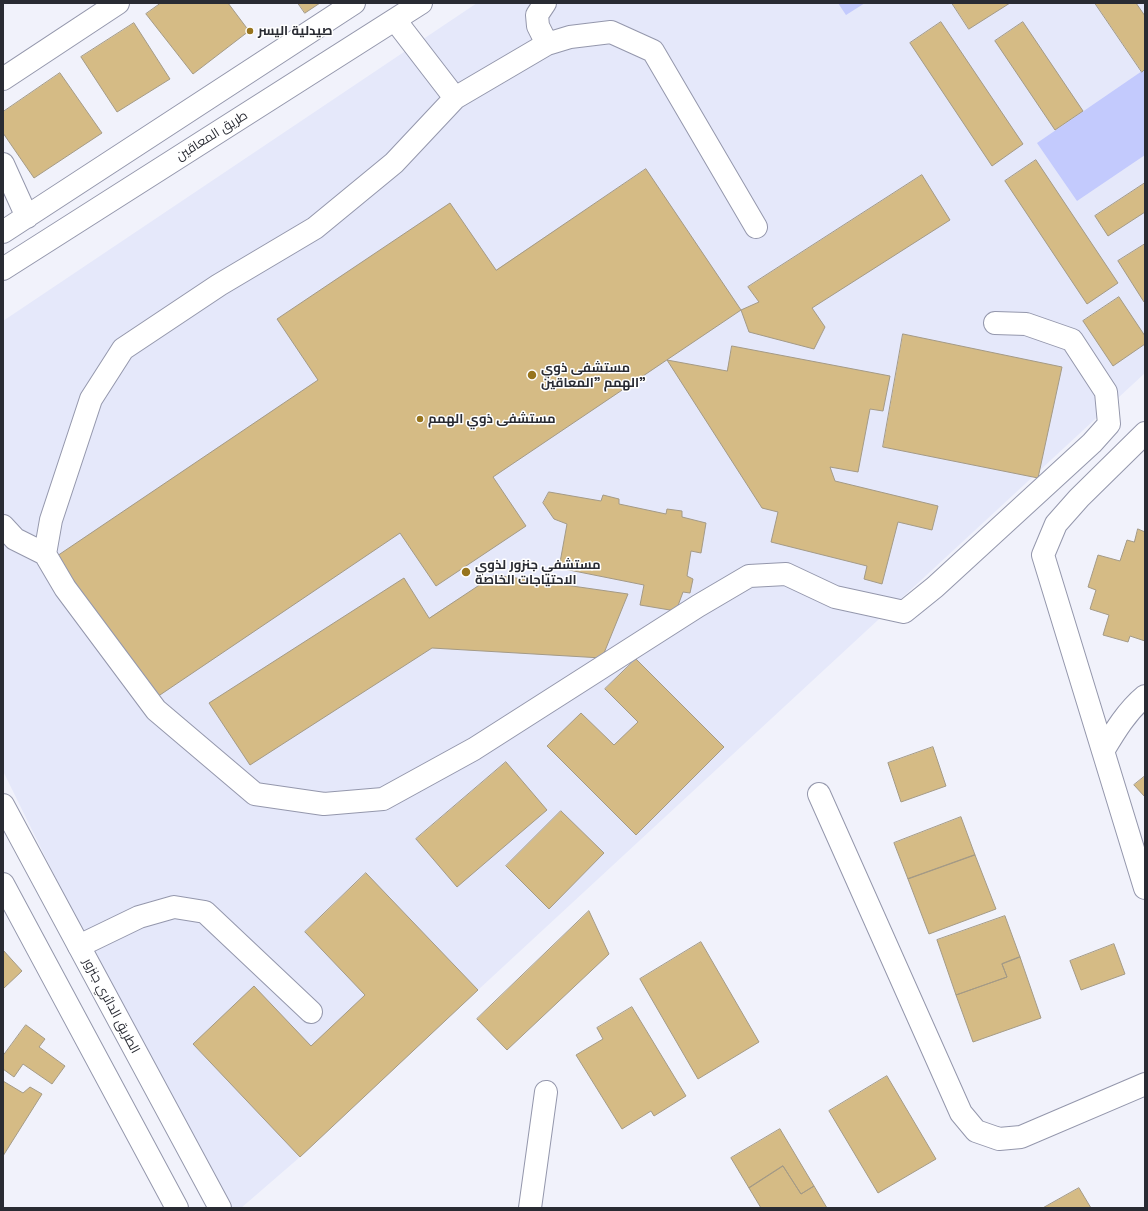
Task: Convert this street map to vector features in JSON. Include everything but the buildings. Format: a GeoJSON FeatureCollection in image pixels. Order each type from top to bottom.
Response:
{"type":"FeatureCollection","features":[{"type":"Feature","properties":{"kind":"street"},"geometry":{"type":"LineString","coordinates":[[3,79],[118,3]]}},
{"type":"Feature","properties":{"kind":"street"},"geometry":{"type":"LineString","coordinates":[[3,232],[354,3]]}},
{"type":"Feature","properties":{"kind":"street","name":"طريق المعاقين"},"geometry":{"type":"LineString","coordinates":[[3,269],[421,3]]}},
{"type":"Feature","properties":{"kind":"street"},"geometry":{"type":"LineString","coordinates":[[545,3],[536,15],[538,26],[547,44]]}},
{"type":"Feature","properties":{"kind":"street"},"geometry":{"type":"LineString","coordinates":[[395,20],[455,98]]}},
{"type":"Feature","properties":{"kind":"street"},"geometry":{"type":"LineString","coordinates":[[45,554],[51,520],[91,399],[123,349],[219,285],[315,228],[394,162],[455,98],[547,44],[570,37],[611,32],[653,51],[756,227]]}},
{"type":"Feature","properties":{"kind":"street"},"geometry":{"type":"LineString","coordinates":[[3,164],[27,217]]}},
{"type":"Feature","properties":{"kind":"street"},"geometry":{"type":"LineString","coordinates":[[3,526],[15,539],[45,554],[65,588],[156,710],[255,794],[324,804],[383,799],[474,750],[698,606],[749,576],[786,574],[835,597],[904,612],[935,587],[1092,443],[1109,424],[1106,392],[1072,340],[1026,324],[995,323]]}},
{"type":"Feature","properties":{"kind":"street"},"geometry":{"type":"LineString","coordinates":[[1145,433],[1079,498],[1056,524],[1043,555],[1145,888]]}},
{"type":"Feature","properties":{"kind":"street"},"geometry":{"type":"LineString","coordinates":[[1103,751],[1121,722],[1136,703],[1145,696]]}},
{"type":"Feature","properties":{"kind":"street"},"geometry":{"type":"LineString","coordinates":[[819,794],[961,1113],[976,1131],[999,1139],[1021,1137],[1145,1084]]}},
{"type":"Feature","properties":{"kind":"street","name":"الطريق الدائري جنزور"},"geometry":{"type":"LineString","coordinates":[[3,805],[220,1208]]}},
{"type":"Feature","properties":{"kind":"street"},"geometry":{"type":"LineString","coordinates":[[3,884],[177,1208]]}},
{"type":"Feature","properties":{"kind":"street"},"geometry":{"type":"LineString","coordinates":[[79,946],[139,917],[174,907],[205,912],[311,1012]]}},
{"type":"Feature","properties":{"kind":"street"},"geometry":{"type":"LineString","coordinates":[[530,1208],[546,1092]]}},
{"type":"Feature","properties":{"kind":"shaded area","name":"مستشفي جنزور لذوي الاحتياجات الخاصة"},"geometry":{"type":"Polygon","coordinates":[[[477,3],[1145,3],[1145,373],[478,990],[300,1157],[241,1208],[218,1208],[3,771],[3,321],[477,3]]]}},
{"type":"Feature","properties":{"kind":"shaded area"},"geometry":{"type":"Polygon","coordinates":[[[838,3],[865,3],[846,15],[838,3]]]}},
{"type":"Feature","properties":{"kind":"shaded area"},"geometry":{"type":"Polygon","coordinates":[[[1145,69],[1145,155],[1077,201],[1037,143],[1145,69]]]}},
{"type":"Feature","properties":{"kind":"place","name":"صيدلية اليسر"},"geometry":{"type":"Point","coordinates":[250,31]}},
{"type":"Feature","properties":{"kind":"place","name":"مستشفى ذوي الهمم \"المعاقين\""},"geometry":{"type":"Point","coordinates":[532,375]}},
{"type":"Feature","properties":{"kind":"place","name":"مستشفى ذوي الهمم"},"geometry":{"type":"Point","coordinates":[420,419]}},
{"type":"Feature","properties":{"kind":"place","name":"مستشفي جنزور لذوي الاحتياجات الخاصة"},"geometry":{"type":"Point","coordinates":[466,572]}}]}
